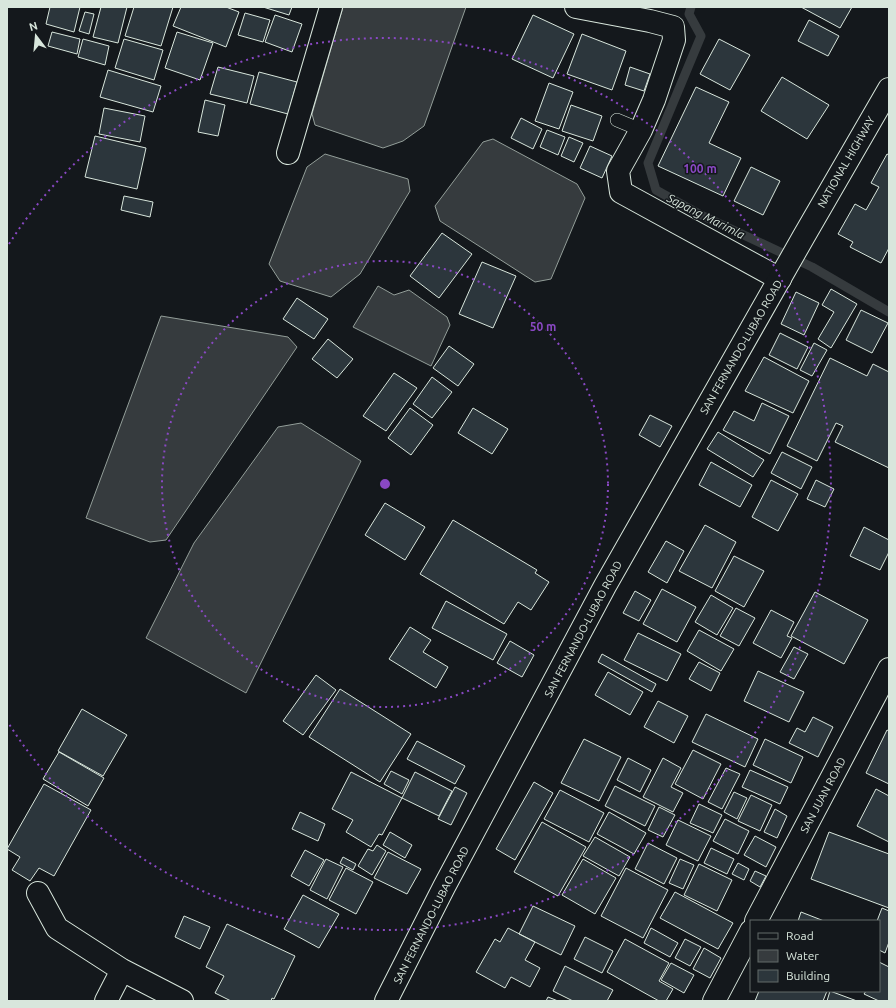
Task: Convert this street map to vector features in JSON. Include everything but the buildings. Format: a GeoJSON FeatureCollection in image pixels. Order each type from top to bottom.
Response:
{"type":"FeatureCollection","features":[{"type":"Feature","properties":{"kind":"street"},"geometry":{"type":"LineString","coordinates":[[288,153],[331,7]]}},
{"type":"Feature","properties":{"kind":"street"},"geometry":{"type":"LineString","coordinates":[[576,7],[650,21],[673,27],[674,40],[654,100],[641,130],[618,171],[621,192],[784,271]]}},
{"type":"Feature","properties":{"kind":"street","name":"NATIONAL HIGHWAY"},"geometry":{"type":"LineString","coordinates":[[784,271],[889,89]]}},
{"type":"Feature","properties":{"kind":"street","name":"SAN FERNANDO-LUBAO ROAD"},"geometry":{"type":"LineString","coordinates":[[386,1001],[444,887],[605,586],[784,271]]}},
{"type":"Feature","properties":{"kind":"street","name":"SAN JUAN ROAD"},"geometry":{"type":"LineString","coordinates":[[757,920],[886,680]]}},
{"type":"Feature","properties":{"kind":"street"},"geometry":{"type":"LineString","coordinates":[[38,894],[57,928],[122,970],[182,1001]]}},
{"type":"Feature","properties":{"kind":"street"},"geometry":{"type":"LineString","coordinates":[[714,1001],[750,933]]}},
{"type":"Feature","properties":{"kind":"street"},"geometry":{"type":"LineString","coordinates":[[106,1001],[122,970]]}},
{"type":"Feature","properties":{"kind":"lane"},"geometry":{"type":"LineString","coordinates":[[617,120],[641,130]]}},
{"type":"Feature","properties":{"kind":"water"},"geometry":{"type":"Polygon","coordinates":[[[343,7],[466,7],[424,126],[403,141],[383,148],[315,125],[312,114],[343,7]]]}},
{"type":"Feature","properties":{"kind":"water"},"geometry":{"type":"Polygon","coordinates":[[[493,139],[577,184],[585,198],[551,279],[535,282],[440,221],[435,206],[483,142],[493,139]]]}},
{"type":"Feature","properties":{"kind":"water"},"geometry":{"type":"Polygon","coordinates":[[[325,154],[408,179],[410,191],[360,274],[331,297],[280,281],[269,264],[307,167],[325,154]]]}},
{"type":"Feature","properties":{"kind":"water"},"geometry":{"type":"Polygon","coordinates":[[[378,286],[394,295],[409,290],[447,317],[450,325],[431,366],[353,327],[378,286]]]}},
{"type":"Feature","properties":{"kind":"water"},"geometry":{"type":"Polygon","coordinates":[[[161,316],[288,337],[297,347],[166,540],[150,542],[86,518],[161,316]]]}},
{"type":"Feature","properties":{"kind":"water"},"geometry":{"type":"Polygon","coordinates":[[[301,423],[361,461],[246,693],[146,638],[194,543],[278,427],[301,423]]]}},
{"type":"Feature","properties":{"kind":"waterway","name":"Sapang Marimla"},"geometry":{"type":"LineString","coordinates":[[691,7],[689,14],[701,36],[648,163],[656,190],[699,214],[812,267],[889,312]]}}]}
